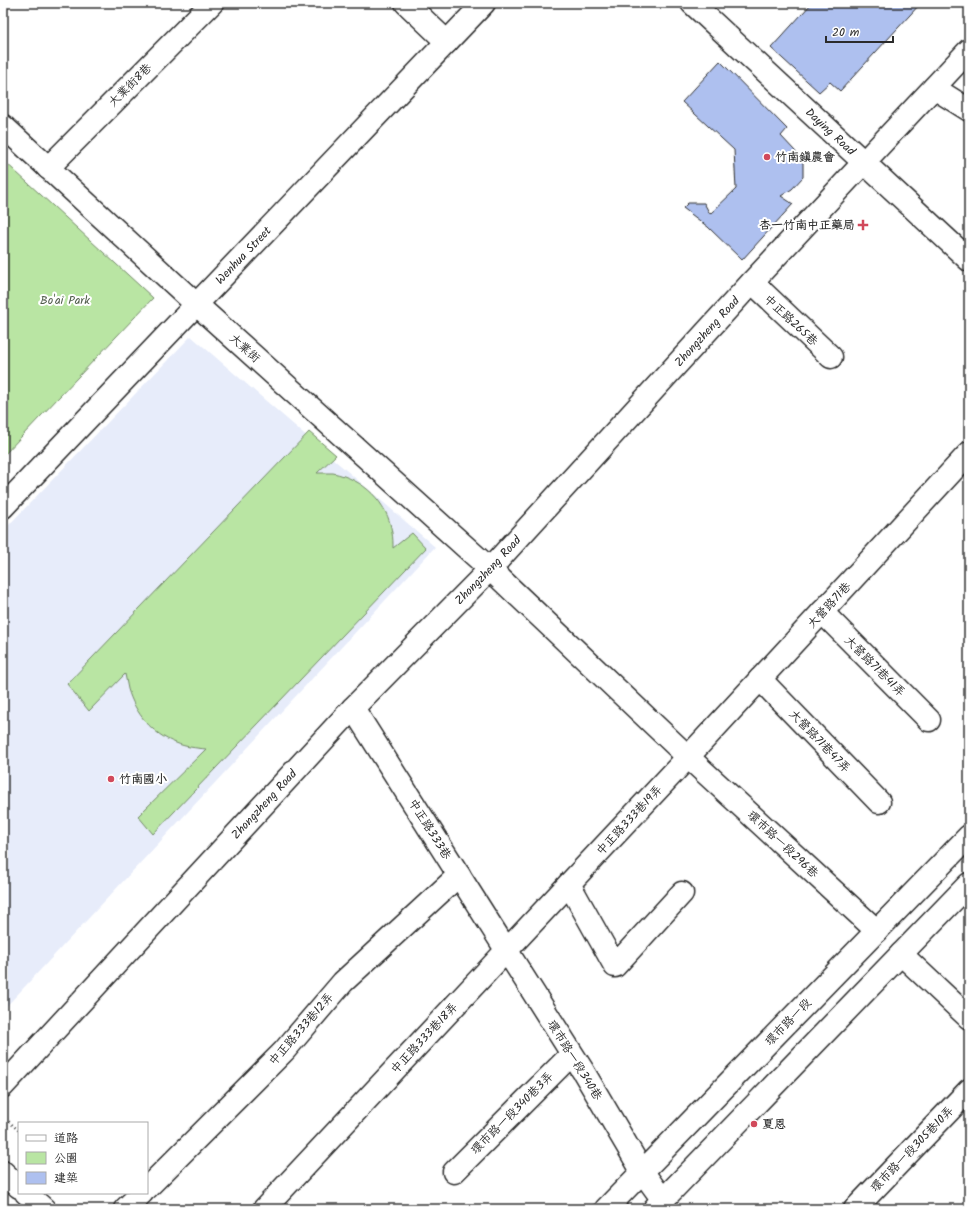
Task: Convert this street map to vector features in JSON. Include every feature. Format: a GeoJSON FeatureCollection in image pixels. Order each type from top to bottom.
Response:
{"type":"FeatureCollection","features":[{"type":"Feature","properties":{"kind":"street","name":"大業街8巷"},"geometry":{"type":"LineString","coordinates":[[48,168],[212,3]]}},
{"type":"Feature","properties":{"kind":"street"},"geometry":{"type":"LineString","coordinates":[[406,3],[447,42]]}},
{"type":"Feature","properties":{"kind":"street","name":"Wenhua Street"},"geometry":{"type":"LineString","coordinates":[[3,507],[484,3]]}},
{"type":"Feature","properties":{"kind":"street","name":"Daying Road"},"geometry":{"type":"LineString","coordinates":[[692,3],[969,260]]}},
{"type":"Feature","properties":{"kind":"street","name":"Zhongzheng Road"},"geometry":{"type":"LineString","coordinates":[[3,1086],[353,708],[490,569],[752,282],[969,50]]}},
{"type":"Feature","properties":{"kind":"street"},"geometry":{"type":"LineString","coordinates":[[934,88],[969,110]]}},
{"type":"Feature","properties":{"kind":"street","name":"大業街"},"geometry":{"type":"LineString","coordinates":[[5,132],[48,168],[197,305],[490,569],[688,756]]}},
{"type":"Feature","properties":{"kind":"street","name":"中正路265巷"},"geometry":{"type":"LineString","coordinates":[[752,282],[831,357]]}},
{"type":"Feature","properties":{"kind":"street","name":"大營路71巷"},"geometry":{"type":"LineString","coordinates":[[688,756],[969,453]]}},
{"type":"Feature","properties":{"kind":"street","name":"大營路71巷41弄"},"geometry":{"type":"LineString","coordinates":[[822,612],[929,720]]}},
{"type":"Feature","properties":{"kind":"street","name":"大營路71巷47弄"},"geometry":{"type":"LineString","coordinates":[[760,679],[879,802]]}},
{"type":"Feature","properties":{"kind":"street","name":"中正路333巷"},"geometry":{"type":"LineString","coordinates":[[353,708],[507,950]]}},
{"type":"Feature","properties":{"kind":"street","name":"中正路333巷19弄"},"geometry":{"type":"LineString","coordinates":[[507,950],[688,756]]}},
{"type":"Feature","properties":{"kind":"street","name":"環市路一段296巷"},"geometry":{"type":"LineString","coordinates":[[688,756],[877,931]]}},
{"type":"Feature","properties":{"kind":"street","name":"環市路一段"},"geometry":{"type":"LineString","coordinates":[[606,1209],[969,836]]}},
{"type":"Feature","properties":{"kind":"street","name":"中正路333巷12弄"},"geometry":{"type":"LineString","coordinates":[[148,1187],[284,1051],[343,982],[459,875]]}},
{"type":"Feature","properties":{"kind":"street"},"geometry":{"type":"LineString","coordinates":[[569,884],[615,966],[682,894]]}},
{"type":"Feature","properties":{"kind":"street"},"geometry":{"type":"LineString","coordinates":[[661,1206],[969,884]]}},
{"type":"Feature","properties":{"kind":"street","name":"環市路一段340巷"},"geometry":{"type":"LineString","coordinates":[[507,950],[642,1171],[661,1206]]}},
{"type":"Feature","properties":{"kind":"street","name":"中正路333巷18弄"},"geometry":{"type":"LineString","coordinates":[[264,1209],[507,950]]}},
{"type":"Feature","properties":{"kind":"street"},"geometry":{"type":"LineString","coordinates":[[901,954],[969,1018]]}},
{"type":"Feature","properties":{"kind":"street","name":"環市路一段340巷3弄"},"geometry":{"type":"LineString","coordinates":[[454,1172],[571,1055]]}},
{"type":"Feature","properties":{"kind":"street","name":"環市路一段305巷10弄"},"geometry":{"type":"LineString","coordinates":[[855,1209],[969,1090]]}},
{"type":"Feature","properties":{"kind":"street"},"geometry":{"type":"LineString","coordinates":[[3,1172],[18,1186]]}},
{"type":"Feature","properties":{"kind":"street"},"geometry":{"type":"LineString","coordinates":[[27,1194],[44,1209]]}},
{"type":"Feature","properties":{"kind":"street"},"geometry":{"type":"LineString","coordinates":[[125,1209],[141,1194]]}},
{"type":"Feature","properties":{"kind":"path"},"geometry":{"type":"LineString","coordinates":[[3,1116],[18,1130]]}},
{"type":"Feature","properties":{"kind":"shaded area","name":"竹南國小"},"geometry":{"type":"Polygon","coordinates":[[[191,336],[435,547],[3,1010],[3,531],[191,336]]]}},
{"type":"Feature","properties":{"kind":"green space","name":"Bo'ai Park"},"geometry":{"type":"Polygon","coordinates":[[[3,160],[153,298],[3,456],[3,160]]]}},
{"type":"Feature","properties":{"kind":"green space"},"geometry":{"type":"Polygon","coordinates":[[[309,432],[336,455],[317,473],[333,473],[344,476],[364,486],[385,511],[390,522],[393,537],[393,548],[412,533],[426,548],[153,834],[138,816],[206,749],[179,744],[167,739],[152,728],[140,714],[131,698],[125,674],[89,711],[67,684],[309,432]]]}},
{"type":"Feature","properties":{"kind":"building"},"geometry":{"type":"Polygon","coordinates":[[[812,3],[921,3],[840,91],[830,82],[819,92],[771,48],[812,3]]]}},
{"type":"Feature","properties":{"kind":"building","name":"竹南鎮農會"},"geometry":{"type":"Polygon","coordinates":[[[720,61],[787,129],[781,136],[795,151],[803,163],[803,177],[792,189],[781,196],[793,204],[742,260],[708,227],[683,208],[688,203],[704,203],[710,214],[736,189],[734,150],[682,102],[720,61]]]}},
{"type":"Feature","properties":{"kind":"place","name":"竹南鎮農會"},"geometry":{"type":"Point","coordinates":[767,157]}},
{"type":"Feature","properties":{"kind":"place","name":"杏一竹南中正藥局"},"geometry":{"type":"Point","coordinates":[863,225]}},
{"type":"Feature","properties":{"kind":"place","name":"竹南國小"},"geometry":{"type":"Point","coordinates":[111,779]}},
{"type":"Feature","properties":{"kind":"place","name":"夏恩"},"geometry":{"type":"Point","coordinates":[754,1124]}}]}
